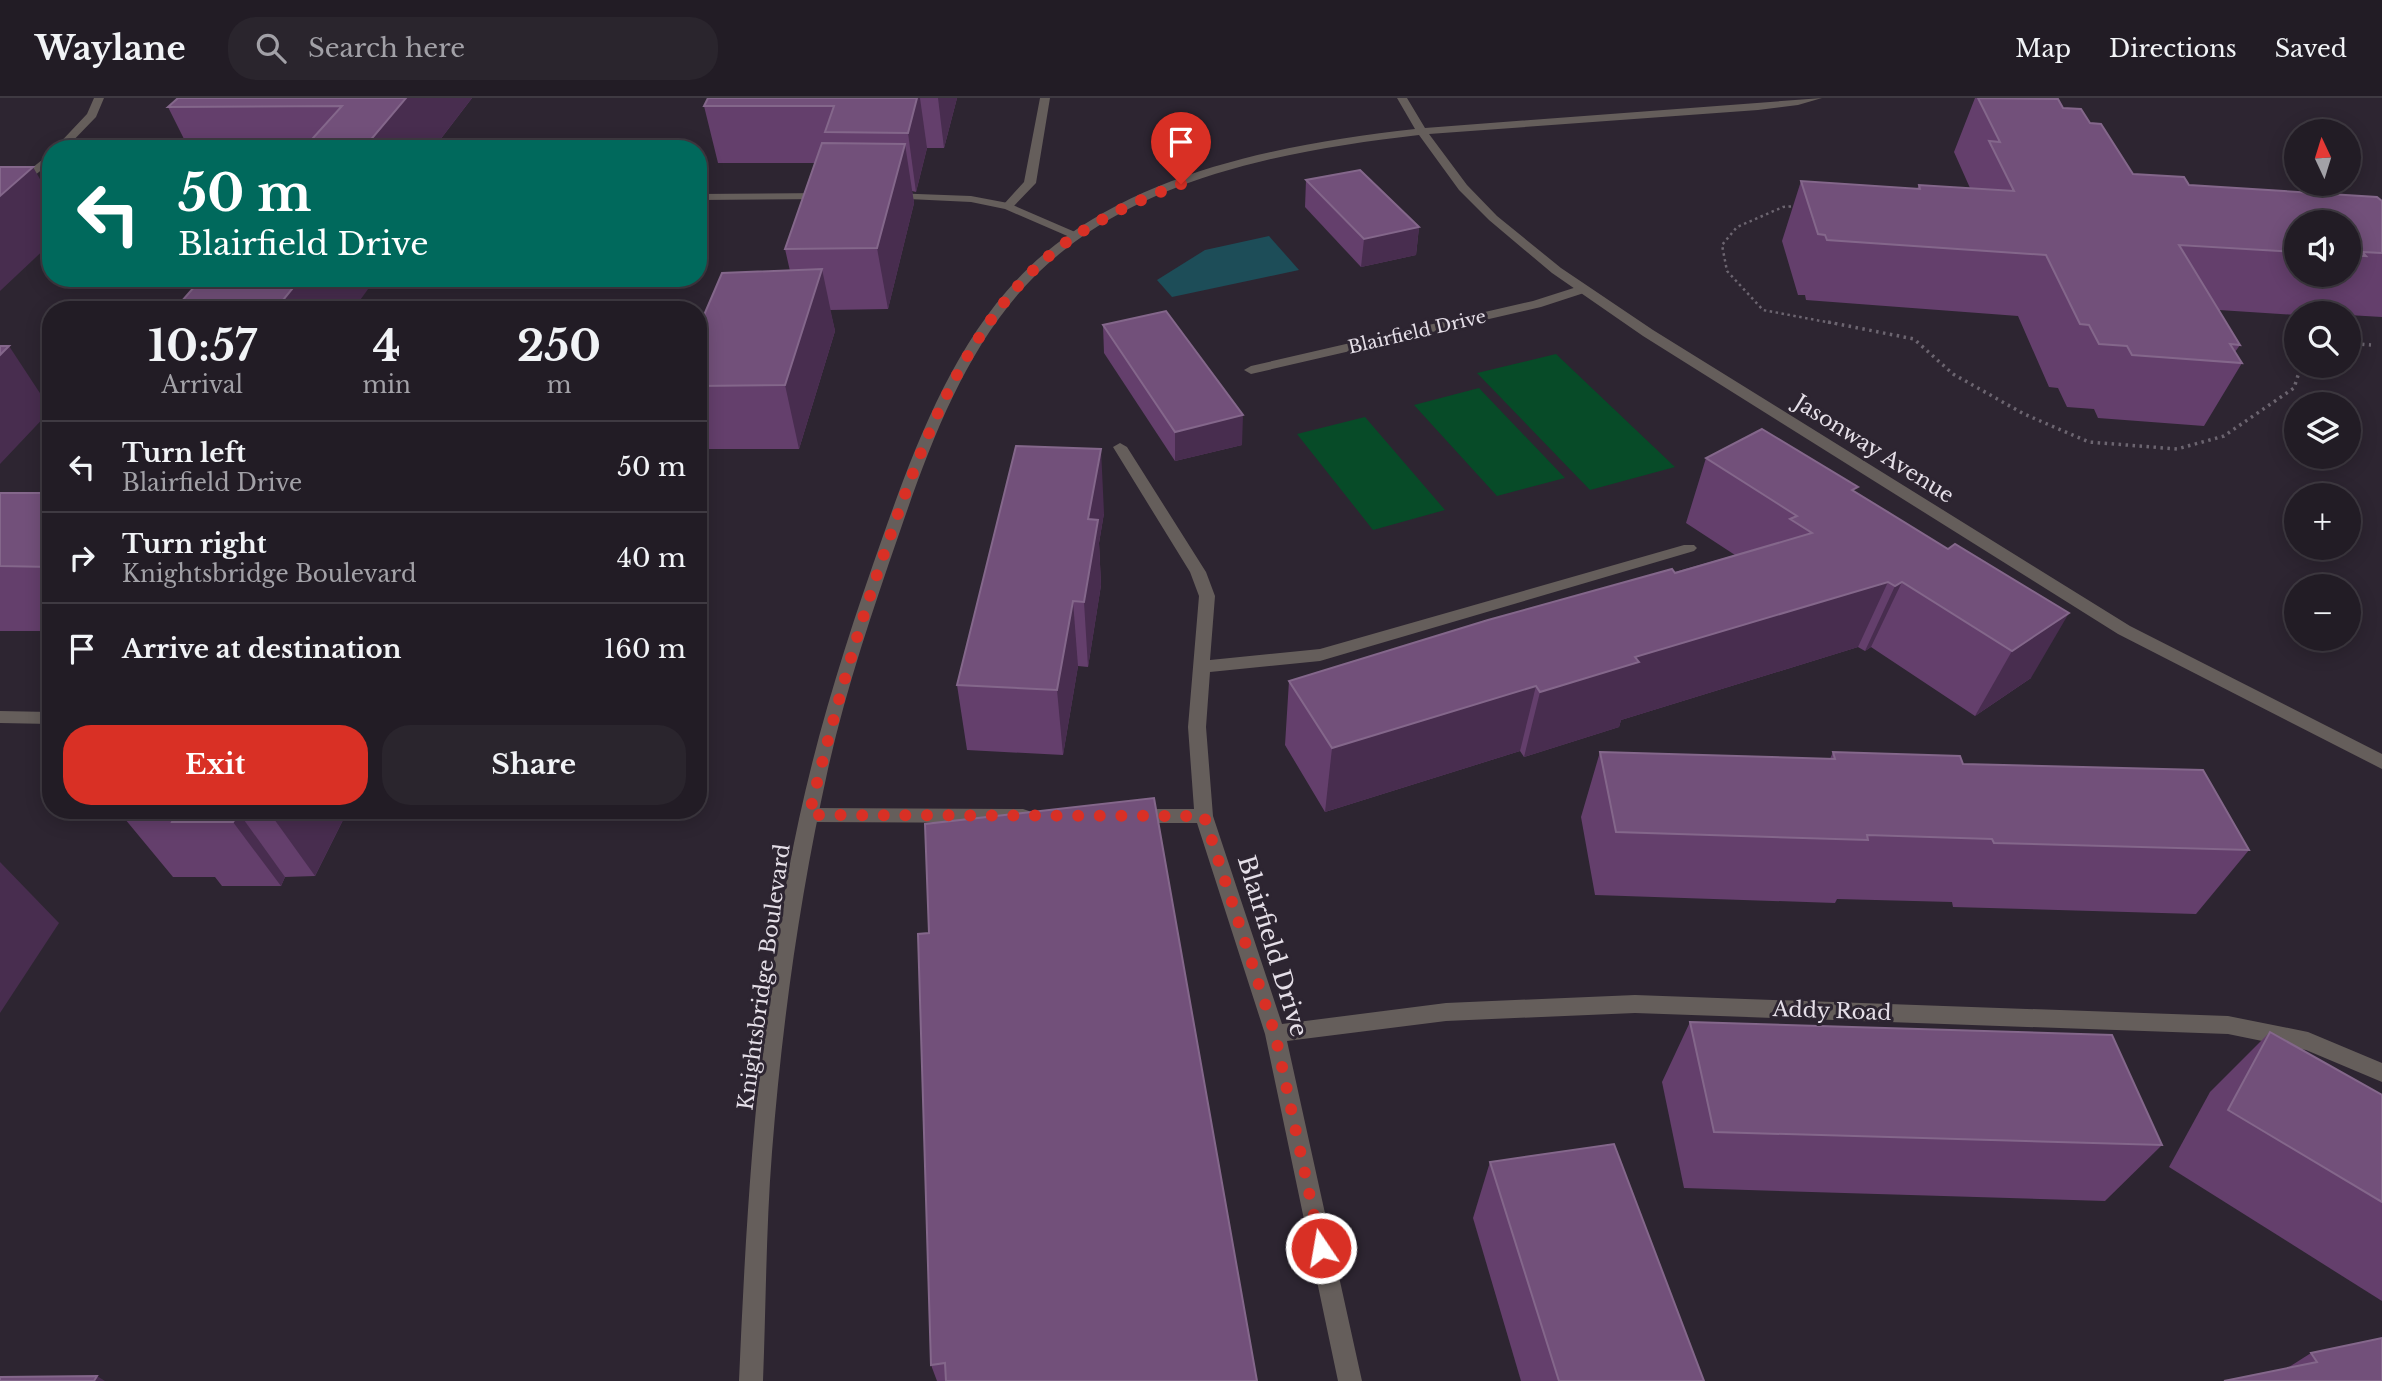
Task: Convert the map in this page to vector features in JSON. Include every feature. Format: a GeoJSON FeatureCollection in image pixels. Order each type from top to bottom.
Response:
{"type":"FeatureCollection","features":[{"type":"Feature","properties":{"kind":"street"},"geometry":{"type":"LineString","coordinates":[[68,140],[92,115],[99,98]]}},
{"type":"Feature","properties":{"kind":"street"},"geometry":{"type":"LineString","coordinates":[[1008,206],[1030,183],[1045,98]]}},
{"type":"Feature","properties":{"kind":"street","name":"Jasonway Avenue"},"geometry":{"type":"LineString","coordinates":[[1402,98],[1422,131],[1473,198],[1506,229],[1583,289],[1648,333],[2124,629],[2382,762]]}},
{"type":"Feature","properties":{"kind":"street","name":"Knightsbridge Boulevard"},"geometry":{"type":"LineString","coordinates":[[751,1381],[761,1154],[783,960],[809,815],[834,711],[862,617],[900,507],[937,416],[973,347],[994,315],[1043,261],[1076,235],[1159,192],[1244,163],[1353,139],[1422,131],[1742,108],[1818,98]]}},
{"type":"Feature","properties":{"kind":"street"},"geometry":{"type":"LineString","coordinates":[[12,190],[42,164]]}},
{"type":"Feature","properties":{"kind":"street"},"geometry":{"type":"LineString","coordinates":[[707,197],[843,196]]}},
{"type":"Feature","properties":{"kind":"street"},"geometry":{"type":"LineString","coordinates":[[883,196],[971,199],[1008,206],[1076,235]]}},
{"type":"Feature","properties":{"kind":"street","name":"Blairfield Drive"},"geometry":{"type":"LineString","coordinates":[[1251,370],[1537,304],[1583,289]]}},
{"type":"Feature","properties":{"kind":"street","name":"Blairfield Drive"},"geometry":{"type":"LineString","coordinates":[[1120,447],[1198,572],[1208,596],[1197,727],[1204,816],[1275,1034],[1350,1381]]}},
{"type":"Feature","properties":{"kind":"street"},"geometry":{"type":"LineString","coordinates":[[1201,667],[1320,655],[1689,548]]}},
{"type":"Feature","properties":{"kind":"street"},"geometry":{"type":"LineString","coordinates":[[0,717],[42,718]]}},
{"type":"Feature","properties":{"kind":"street"},"geometry":{"type":"LineString","coordinates":[[809,815],[1041,816]]}},
{"type":"Feature","properties":{"kind":"street"},"geometry":{"type":"LineString","coordinates":[[1122,816],[1204,816]]}},
{"type":"Feature","properties":{"kind":"street","name":"Addy Road"},"geometry":{"type":"LineString","coordinates":[[1275,1034],[1446,1012],[1635,1004],[2228,1025],[2308,1041],[2382,1073]]}},
{"type":"Feature","properties":{"kind":"path"},"geometry":{"type":"LineString","coordinates":[[1809,204],[1783,207],[1737,227],[1722,245],[1727,271],[1763,310],[1914,340],[1953,374],[2024,414],[2090,442],[2177,449],[2224,436],[2294,388],[2297,378]]}},
{"type":"Feature","properties":{"kind":"path"},"geometry":{"type":"LineString","coordinates":[[2361,344],[2371,345]]}},
{"type":"Feature","properties":{"kind":"green space"},"geometry":{"type":"Polygon","coordinates":[[[1556,354],[1675,467],[1590,490],[1477,373],[1556,354]]]}},
{"type":"Feature","properties":{"kind":"green space"},"geometry":{"type":"Polygon","coordinates":[[[1479,388],[1565,478],[1497,496],[1414,405],[1479,388]]]}},
{"type":"Feature","properties":{"kind":"green space"},"geometry":{"type":"Polygon","coordinates":[[[1365,417],[1445,510],[1373,530],[1297,434],[1365,417]]]}},
{"type":"Feature","properties":{"kind":"water"},"geometry":{"type":"Polygon","coordinates":[[[1269,236],[1299,270],[1172,297],[1157,280],[1205,250],[1269,236]]]}},
{"type":"Feature","properties":{"kind":"building"},"geometry":{"type":"Polygon","coordinates":[[[178,98],[406,98],[371,140],[311,140],[342,106],[168,107],[178,98]]]}},
{"type":"Feature","properties":{"kind":"building"},"geometry":{"type":"Polygon","coordinates":[[[708,98],[917,98],[908,133],[825,132],[834,106],[704,106],[708,98]]]}},
{"type":"Feature","properties":{"kind":"building"},"geometry":{"type":"Polygon","coordinates":[[[1978,98],[2058,99],[2063,108],[2081,109],[2090,123],[2101,124],[2133,174],[2184,177],[2189,185],[2284,191],[2284,196],[2377,197],[2382,201],[2382,253],[2362,252],[2366,256],[2361,256],[2361,210],[2284,210],[2284,251],[2179,245],[2240,345],[2230,344],[2242,363],[2132,355],[2127,346],[2099,344],[2089,325],[2080,324],[2046,255],[1827,240],[1825,235],[1818,234],[1801,181],[1920,189],[1919,185],[2014,191],[1989,141],[2000,142],[1978,98]]]}},
{"type":"Feature","properties":{"kind":"building"},"geometry":{"type":"Polygon","coordinates":[[[822,143],[905,144],[877,248],[785,249],[822,143]]]}},
{"type":"Feature","properties":{"kind":"building"},"geometry":{"type":"Polygon","coordinates":[[[0,167],[33,167],[0,196],[0,167]]]}},
{"type":"Feature","properties":{"kind":"building"},"geometry":{"type":"Polygon","coordinates":[[[1360,170],[1419,227],[1364,239],[1306,180],[1360,170]]]}},
{"type":"Feature","properties":{"kind":"building"},"geometry":{"type":"Polygon","coordinates":[[[822,269],[785,385],[707,386],[707,308],[722,273],[822,269]]]}},
{"type":"Feature","properties":{"kind":"building"},"geometry":{"type":"Polygon","coordinates":[[[194,287],[294,287],[282,301],[182,301],[194,287]]]}},
{"type":"Feature","properties":{"kind":"building"},"geometry":{"type":"Polygon","coordinates":[[[1166,311],[1243,415],[1175,432],[1103,325],[1166,311]]]}},
{"type":"Feature","properties":{"kind":"building"},"geometry":{"type":"Polygon","coordinates":[[[0,346],[9,346],[0,355],[0,346]]]}},
{"type":"Feature","properties":{"kind":"building"},"geometry":{"type":"Polygon","coordinates":[[[1762,429],[1858,487],[1852,490],[1948,549],[1955,544],[2069,613],[2012,651],[1902,582],[1895,586],[1888,582],[1635,657],[1639,662],[1540,692],[1536,686],[1332,748],[1289,681],[1488,620],[1672,569],[1675,573],[1812,533],[1790,519],[1797,516],[1706,458],[1762,429]]]}},
{"type":"Feature","properties":{"kind":"building"},"geometry":{"type":"Polygon","coordinates":[[[1016,446],[1101,449],[1088,519],[1098,520],[1084,602],[1073,601],[1057,690],[957,685],[1016,446]]]}},
{"type":"Feature","properties":{"kind":"building"},"geometry":{"type":"Polygon","coordinates":[[[0,493],[42,493],[42,567],[0,566],[0,493]]]}},
{"type":"Feature","properties":{"kind":"building"},"geometry":{"type":"Polygon","coordinates":[[[1600,752],[1835,759],[1833,752],[1960,756],[1963,764],[2203,770],[2249,850],[1994,843],[1992,839],[1867,835],[1868,840],[1616,832],[1600,752]]]}},
{"type":"Feature","properties":{"kind":"building"},"geometry":{"type":"Polygon","coordinates":[[[1154,798],[1257,1381],[946,1381],[945,1363],[931,1365],[918,934],[929,933],[925,824],[1154,798]]]}},
{"type":"Feature","properties":{"kind":"building"},"geometry":{"type":"Polygon","coordinates":[[[174,819],[235,819],[233,822],[172,822],[174,819]]]}},
{"type":"Feature","properties":{"kind":"building"},"geometry":{"type":"Polygon","coordinates":[[[1690,1022],[2112,1035],[2162,1145],[1714,1132],[1690,1022]]]}},
{"type":"Feature","properties":{"kind":"building"},"geometry":{"type":"Polygon","coordinates":[[[2270,1032],[2382,1095],[2382,1202],[2228,1110],[2270,1032]]]}},
{"type":"Feature","properties":{"kind":"building"},"geometry":{"type":"Polygon","coordinates":[[[1614,1144],[1704,1381],[1559,1381],[1490,1162],[1614,1144]]]}},
{"type":"Feature","properties":{"kind":"building"},"geometry":{"type":"Polygon","coordinates":[[[2382,1338],[2382,1381],[2224,1381],[2317,1362],[2311,1353],[2382,1338]]]}},
{"type":"Feature","properties":{"kind":"building"},"geometry":{"type":"Polygon","coordinates":[[[97,1376],[94,1381],[0,1381],[0,1377],[97,1376]]]}},
{"type":"Feature","properties":{"kind":"route"},"geometry":{"type":"LineString","coordinates":[[1181,184],[1159,192],[1076,235],[1043,261],[1017,288],[994,315],[973,347],[937,416],[900,507],[862,617],[834,711],[809,815],[1204,816],[1275,1034],[1321,1248]]}}]}
